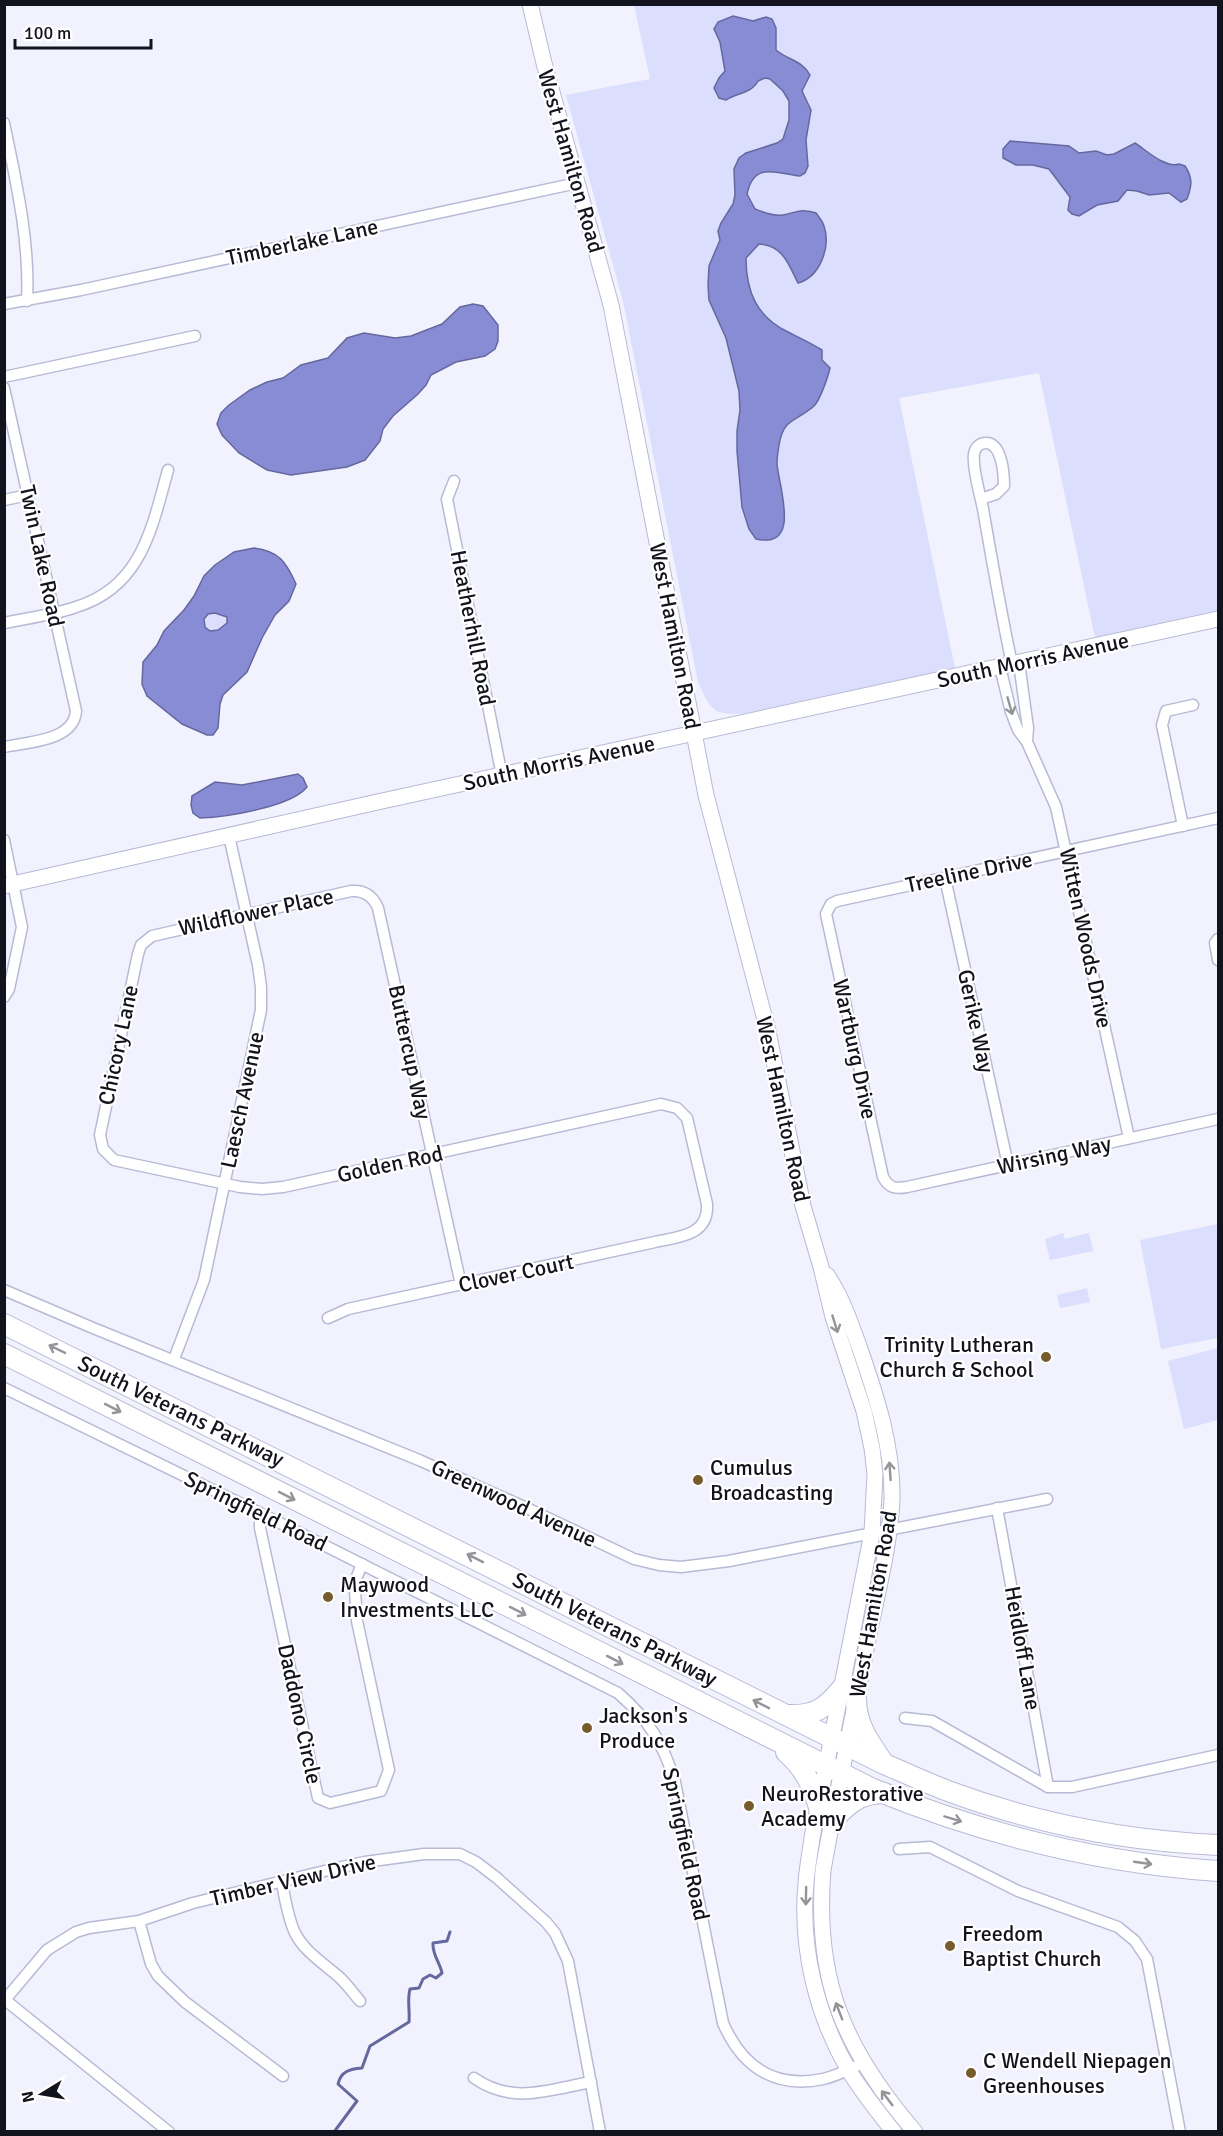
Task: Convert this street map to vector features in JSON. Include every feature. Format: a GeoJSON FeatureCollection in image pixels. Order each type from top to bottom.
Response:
{"type":"FeatureCollection","features":[{"type":"Feature","properties":{"kind":"highway","name":"South Veterans Parkway"},"geometry":{"type":"LineString","coordinates":[[4,1324],[884,1764],[950,1791],[1059,1823],[1142,1838],[1218,1845]]}},
{"type":"Feature","properties":{"kind":"highway","name":"South Veterans Parkway"},"geometry":{"type":"LineString","coordinates":[[4,1354],[773,1740],[885,1793],[937,1814],[1035,1843],[1105,1858],[1218,1871]]}},
{"type":"Feature","properties":{"kind":"highway"},"geometry":{"type":"LineString","coordinates":[[784,1715],[814,1713],[832,1700],[849,1693],[866,1737],[884,1764]]}},
{"type":"Feature","properties":{"kind":"highway"},"geometry":{"type":"LineString","coordinates":[[773,1740],[797,1762],[808,1776],[819,1807]]}},
{"type":"Feature","properties":{"kind":"highway"},"geometry":{"type":"LineString","coordinates":[[831,1822],[844,1808],[861,1796],[885,1793]]}},
{"type":"Feature","properties":{"kind":"main road","name":"West Hamilton Road"},"geometry":{"type":"LineString","coordinates":[[530,4],[544,63],[611,305],[694,734],[714,825],[768,1031],[803,1206],[821,1267],[832,1317],[864,1411],[872,1448],[875,1492],[872,1533],[849,1693],[834,1770]]}},
{"type":"Feature","properties":{"kind":"main road","name":"South Morris Avenue"},"geometry":{"type":"LineString","coordinates":[[9,885],[1218,619]]}},
{"type":"Feature","properties":{"kind":"main road","name":"West Hamilton Road"},"geometry":{"type":"LineString","coordinates":[[821,1267],[841,1296],[869,1375],[884,1424],[891,1477],[892,1500],[889,1529],[849,1693]]}},
{"type":"Feature","properties":{"kind":"main road"},"geometry":{"type":"LineString","coordinates":[[834,1770],[831,1822],[821,1895],[823,1946],[837,2008],[856,2066],[894,2132]]}},
{"type":"Feature","properties":{"kind":"main road"},"geometry":{"type":"LineString","coordinates":[[834,1770],[819,1807],[806,1884],[806,1938],[811,1972],[834,2041],[915,2132]]}},
{"type":"Feature","properties":{"kind":"street"},"geometry":{"type":"LineString","coordinates":[[4,123],[26,239],[27,300]]}},
{"type":"Feature","properties":{"kind":"street","name":"Timberlake Lane"},"geometry":{"type":"LineString","coordinates":[[4,304],[578,183]]}},
{"type":"Feature","properties":{"kind":"street"},"geometry":{"type":"LineString","coordinates":[[4,377],[195,336]]}},
{"type":"Feature","properties":{"kind":"street","name":"Twin Lake Road"},"geometry":{"type":"LineString","coordinates":[[4,388],[76,711],[72,724],[59,735],[4,747]]}},
{"type":"Feature","properties":{"kind":"street"},"geometry":{"type":"LineString","coordinates":[[981,499],[996,494],[1004,486],[998,452],[992,444],[987,442],[981,444],[974,452],[981,499],[1010,665]]}},
{"type":"Feature","properties":{"kind":"street"},"geometry":{"type":"LineString","coordinates":[[4,623],[76,607],[98,597],[117,584],[131,569],[146,543],[168,470]]}},
{"type":"Feature","properties":{"kind":"street","name":"Heatherhill Road"},"geometry":{"type":"LineString","coordinates":[[454,481],[447,500],[502,776]]}},
{"type":"Feature","properties":{"kind":"street"},"geometry":{"type":"LineString","coordinates":[[4,500],[28,495]]}},
{"type":"Feature","properties":{"kind":"street","name":"Witten Woods Drive"},"geometry":{"type":"LineString","coordinates":[[1010,665],[1028,728],[1027,742]]}},
{"type":"Feature","properties":{"kind":"street","name":"Witten Woods Drive"},"geometry":{"type":"LineString","coordinates":[[1010,665],[1011,712],[1056,807],[1129,1138]]}},
{"type":"Feature","properties":{"kind":"street"},"geometry":{"type":"LineString","coordinates":[[1183,826],[1162,725],[1166,711],[1193,705]]}},
{"type":"Feature","properties":{"kind":"street","name":"Treeline Drive"},"geometry":{"type":"LineString","coordinates":[[828,909],[837,901],[1218,818]]}},
{"type":"Feature","properties":{"kind":"street","name":"Laesch Avenue"},"geometry":{"type":"LineString","coordinates":[[174,1359],[204,1280],[261,1010],[260,976],[229,836]]}},
{"type":"Feature","properties":{"kind":"street"},"geometry":{"type":"LineString","coordinates":[[4,840],[9,885],[21,916],[21,933],[9,989],[4,997]]}},
{"type":"Feature","properties":{"kind":"street","name":"Gerike Way"},"geometry":{"type":"LineString","coordinates":[[945,878],[1008,1165]]}},
{"type":"Feature","properties":{"kind":"street","name":"Wildflower Place"},"geometry":{"type":"LineString","coordinates":[[146,940],[156,934],[351,891],[368,894]]}},
{"type":"Feature","properties":{"kind":"street","name":"Buttercup Way"},"geometry":{"type":"LineString","coordinates":[[368,894],[374,899],[378,908],[461,1285]]}},
{"type":"Feature","properties":{"kind":"street","name":"Wartburg Drive"},"geometry":{"type":"LineString","coordinates":[[828,909],[827,918],[883,1177],[890,1187]]}},
{"type":"Feature","properties":{"kind":"street"},"geometry":{"type":"LineString","coordinates":[[1218,939],[1215,944],[1218,960]]}},
{"type":"Feature","properties":{"kind":"street","name":"Chicory Lane"},"geometry":{"type":"LineString","coordinates":[[104,1151],[100,1135],[104,1114],[138,954],[146,940]]}},
{"type":"Feature","properties":{"kind":"street","name":"Golden Rod"},"geometry":{"type":"LineString","coordinates":[[104,1151],[114,1160],[225,1184],[251,1188],[284,1187],[661,1104],[677,1108],[688,1122],[708,1212],[702,1225]]}},
{"type":"Feature","properties":{"kind":"street","name":"Wirsing Way"},"geometry":{"type":"LineString","coordinates":[[890,1187],[898,1189],[1218,1119]]}},
{"type":"Feature","properties":{"kind":"street","name":"Clover Court"},"geometry":{"type":"LineString","coordinates":[[328,1318],[348,1309],[692,1234],[702,1225]]}},
{"type":"Feature","properties":{"kind":"street","name":"Greenwood Avenue"},"geometry":{"type":"LineString","coordinates":[[4,1290],[420,1460],[625,1555],[645,1562],[681,1567],[704,1565],[1047,1498]]}},
{"type":"Feature","properties":{"kind":"street","name":"Springfield Road"},"geometry":{"type":"LineString","coordinates":[[4,1388],[260,1513],[618,1693],[638,1711],[654,1732],[667,1756],[675,1782],[717,2000],[723,2023],[740,2053],[750,2064],[777,2078],[797,2081],[822,2079],[856,2066]]}},
{"type":"Feature","properties":{"kind":"street","name":"Heidloff Lane"},"geometry":{"type":"LineString","coordinates":[[998,1508],[1048,1787]]}},
{"type":"Feature","properties":{"kind":"street","name":"Daddono Circle"},"geometry":{"type":"LineString","coordinates":[[260,1513],[260,1528],[318,1798],[330,1803],[381,1791],[389,1770],[357,1622],[356,1579],[362,1564]]}},
{"type":"Feature","properties":{"kind":"street"},"geometry":{"type":"LineString","coordinates":[[905,1718],[932,1721],[1048,1787],[1072,1787],[1218,1755]]}},
{"type":"Feature","properties":{"kind":"street"},"geometry":{"type":"LineString","coordinates":[[899,1849],[930,1847],[1018,1890],[1118,1927],[1135,1941],[1147,1959],[1180,2132]]}},
{"type":"Feature","properties":{"kind":"street","name":"Timber View Drive"},"geometry":{"type":"LineString","coordinates":[[5,2000],[39,1958],[68,1936],[89,1928],[139,1921],[193,1903],[364,1862],[424,1854],[460,1854],[477,1862],[497,1878],[555,1933],[568,1961],[600,2132]]}},
{"type":"Feature","properties":{"kind":"street"},"geometry":{"type":"LineString","coordinates":[[282,1883],[292,1923],[300,1941],[340,1978],[360,2001]]}},
{"type":"Feature","properties":{"kind":"street"},"geometry":{"type":"LineString","coordinates":[[139,1921],[151,1964],[170,1989],[283,2076]]}},
{"type":"Feature","properties":{"kind":"street"},"geometry":{"type":"LineString","coordinates":[[5,2000],[169,2132]]}},
{"type":"Feature","properties":{"kind":"street"},"geometry":{"type":"LineString","coordinates":[[474,2078],[500,2092],[517,2094],[591,2082]]}},
{"type":"Feature","properties":{"kind":"shaded area"},"geometry":{"type":"Polygon","coordinates":[[[634,5],[1218,5],[1218,610],[1095,638],[1039,373],[899,398],[955,668],[746,713],[719,712],[710,705],[698,682],[623,301],[566,95],[650,79],[634,5]]]}},
{"type":"Feature","properties":{"kind":"shaded area"},"geometry":{"type":"Polygon","coordinates":[[[215,613],[227,617],[227,623],[218,630],[210,631],[205,627],[204,619],[208,614],[215,613]]]}},
{"type":"Feature","properties":{"kind":"shaded area"},"geometry":{"type":"Polygon","coordinates":[[[1218,1224],[1218,1338],[1161,1349],[1140,1240],[1218,1224]]]}},
{"type":"Feature","properties":{"kind":"shaded area"},"geometry":{"type":"Polygon","coordinates":[[[1063,1233],[1065,1239],[1089,1233],[1093,1251],[1050,1260],[1045,1239],[1063,1233]]]}},
{"type":"Feature","properties":{"kind":"shaded area"},"geometry":{"type":"Polygon","coordinates":[[[1087,1288],[1090,1302],[1060,1308],[1057,1295],[1087,1288]]]}},
{"type":"Feature","properties":{"kind":"shaded area"},"geometry":{"type":"Polygon","coordinates":[[[1218,1348],[1218,1420],[1184,1429],[1168,1361],[1218,1348]]]}},
{"type":"Feature","properties":{"kind":"water"},"geometry":{"type":"Polygon","coordinates":[[[733,16],[753,21],[766,17],[772,19],[776,28],[776,50],[799,64],[810,75],[802,91],[811,110],[806,140],[808,166],[805,173],[800,176],[775,172],[761,173],[750,183],[747,194],[755,209],[769,214],[780,215],[802,211],[816,213],[823,223],[826,234],[825,252],[818,268],[806,280],[798,283],[784,257],[774,248],[759,244],[746,258],[748,282],[761,311],[777,326],[822,350],[822,360],[830,368],[824,388],[814,406],[791,421],[781,436],[777,464],[783,501],[783,526],[779,535],[770,540],[756,539],[749,529],[742,507],[737,451],[739,391],[726,338],[709,300],[708,285],[709,266],[720,240],[718,231],[733,204],[734,169],[739,158],[746,153],[783,139],[789,120],[789,101],[783,91],[770,79],[765,78],[758,81],[752,88],[726,100],[719,98],[714,88],[725,71],[720,42],[714,29],[718,22],[733,16]]]}},
{"type":"Feature","properties":{"kind":"water"},"geometry":{"type":"Polygon","coordinates":[[[1010,141],[1069,146],[1079,153],[1096,151],[1107,155],[1114,154],[1135,143],[1168,164],[1185,166],[1191,182],[1190,190],[1187,199],[1181,202],[1169,193],[1149,195],[1127,190],[1118,201],[1097,205],[1079,216],[1068,210],[1070,197],[1049,169],[1033,165],[1016,165],[1003,158],[1003,149],[1010,141]]]}},
{"type":"Feature","properties":{"kind":"water"},"geometry":{"type":"Polygon","coordinates":[[[473,304],[483,306],[498,325],[498,341],[495,349],[485,356],[456,362],[431,375],[418,394],[393,416],[383,429],[380,441],[365,460],[347,467],[291,475],[267,470],[239,453],[222,435],[217,424],[221,413],[229,405],[250,390],[283,378],[301,365],[328,358],[347,338],[364,333],[395,338],[411,336],[442,324],[460,307],[473,304]]]}},
{"type":"Feature","properties":{"kind":"water"},"geometry":{"type":"Polygon","coordinates":[[[254,548],[276,555],[285,564],[296,584],[289,601],[275,615],[262,638],[247,672],[223,695],[218,728],[213,735],[207,735],[182,724],[147,696],[142,684],[143,662],[157,645],[164,631],[194,596],[204,576],[234,552],[254,548]],[[215,613],[208,614],[204,619],[205,627],[210,631],[218,630],[227,623],[227,617],[215,613]]]}},
{"type":"Feature","properties":{"kind":"water"},"geometry":{"type":"Polygon","coordinates":[[[298,774],[303,778],[307,787],[287,800],[257,810],[225,816],[200,818],[193,813],[192,796],[215,782],[242,785],[298,774]]]}},
{"type":"Feature","properties":{"kind":"waterway"},"geometry":{"type":"LineString","coordinates":[[334,2132],[357,2101],[338,2084],[341,2076],[350,2070],[362,2068],[370,2046],[409,2022],[410,1989],[419,1988],[423,1979],[430,1975],[436,1978],[442,1973],[433,1943],[447,1941],[450,1932]]}},
{"type":"Feature","properties":{"kind":"place","name":"Trinity Lutheran Church & School"},"geometry":{"type":"Point","coordinates":[1046,1357]}},
{"type":"Feature","properties":{"kind":"place","name":"Cumulus Broadcasting"},"geometry":{"type":"Point","coordinates":[698,1480]}},
{"type":"Feature","properties":{"kind":"place","name":"Maywood Investments LLC"},"geometry":{"type":"Point","coordinates":[328,1597]}},
{"type":"Feature","properties":{"kind":"place","name":"Jackson's Produce"},"geometry":{"type":"Point","coordinates":[587,1728]}},
{"type":"Feature","properties":{"kind":"place","name":"NeuroRestorative Academy"},"geometry":{"type":"Point","coordinates":[749,1806]}},
{"type":"Feature","properties":{"kind":"place","name":"Freedom Baptist Church"},"geometry":{"type":"Point","coordinates":[950,1946]}},
{"type":"Feature","properties":{"kind":"place","name":"C Wendell Niepagen Greenhouses"},"geometry":{"type":"Point","coordinates":[971,2073]}}]}
